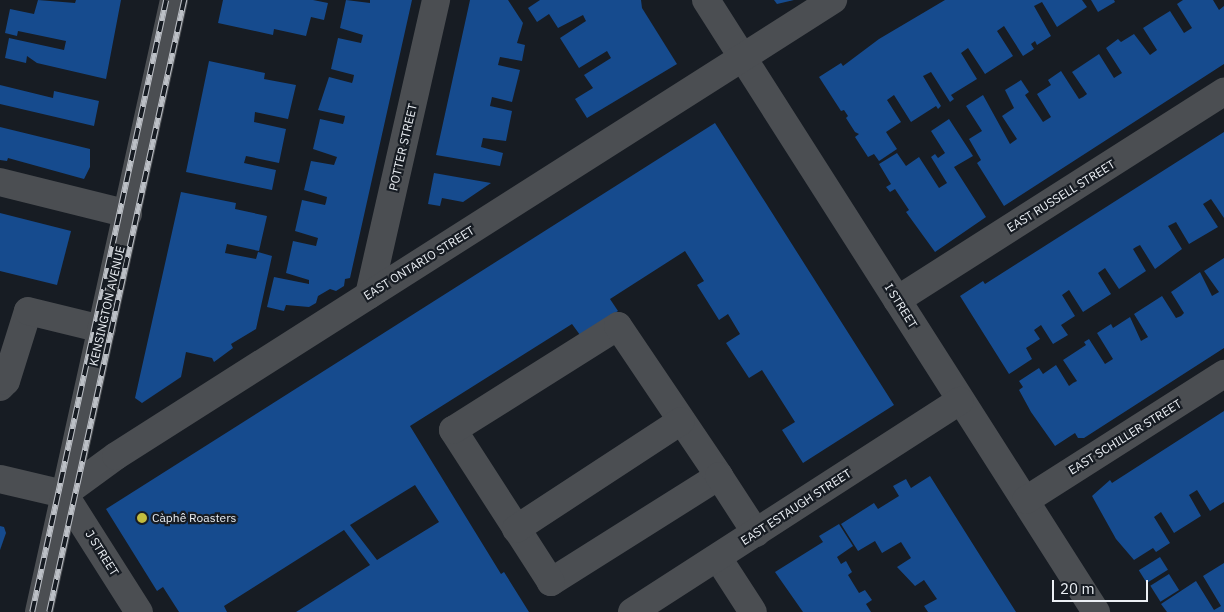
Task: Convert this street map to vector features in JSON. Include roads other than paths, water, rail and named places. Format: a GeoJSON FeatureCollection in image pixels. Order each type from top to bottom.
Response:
{"type":"FeatureCollection","features":[{"type":"Feature","properties":{"kind":"street","name":"KENSINGTON AVENUE"},"geometry":{"type":"LineString","coordinates":[[39,612],[174,0]]}},
{"type":"Feature","properties":{"kind":"street","name":"POTTER STREET"},"geometry":{"type":"LineString","coordinates":[[370,295],[436,0]]}},
{"type":"Feature","properties":{"kind":"street","name":"I STREET"},"geometry":{"type":"LineString","coordinates":[[706,0],[1096,612]]}},
{"type":"Feature","properties":{"kind":"street","name":"EAST ONTARIO STREET"},"geometry":{"type":"LineString","coordinates":[[64,494],[116,456],[832,0]]}},
{"type":"Feature","properties":{"kind":"street","name":"EAST RUSSELL STREET"},"geometry":{"type":"LineString","coordinates":[[897,300],[1224,92]]}},
{"type":"Feature","properties":{"kind":"street"},"geometry":{"type":"LineString","coordinates":[[0,182],[128,214]]}},
{"type":"Feature","properties":{"kind":"street"},"geometry":{"type":"LineString","coordinates":[[0,387],[6,381],[28,311],[102,329]]}},
{"type":"Feature","properties":{"kind":"street"},"geometry":{"type":"LineString","coordinates":[[719,476],[551,582],[453,430],[618,326],[719,476],[756,533]]}},
{"type":"Feature","properties":{"kind":"street","name":"EAST SCHILLER STREET"},"geometry":{"type":"LineString","coordinates":[[1026,500],[1224,374]]}},
{"type":"Feature","properties":{"kind":"street","name":"EAST ESTAUGH STREET"},"geometry":{"type":"LineString","coordinates":[[632,612],[960,401]]}},
{"type":"Feature","properties":{"kind":"street"},"geometry":{"type":"LineString","coordinates":[[516,529],[681,420]]}},
{"type":"Feature","properties":{"kind":"street"},"geometry":{"type":"LineString","coordinates":[[0,479],[64,494]]}},
{"type":"Feature","properties":{"kind":"street","name":"J STREET"},"geometry":{"type":"LineString","coordinates":[[64,494],[139,612]]}},
{"type":"Feature","properties":{"kind":"street"},"geometry":{"type":"LineString","coordinates":[[718,558],[753,612]]}},
{"type":"Feature","properties":{"kind":"railway"},"geometry":{"type":"LineString","coordinates":[[32,612],[166,0]]}},
{"type":"Feature","properties":{"kind":"railway"},"geometry":{"type":"LineString","coordinates":[[49,612],[184,0]]}},
{"type":"Feature","properties":{"kind":"place","name":"Càphê Roasters"},"geometry":{"type":"Point","coordinates":[142,518]}}]}
